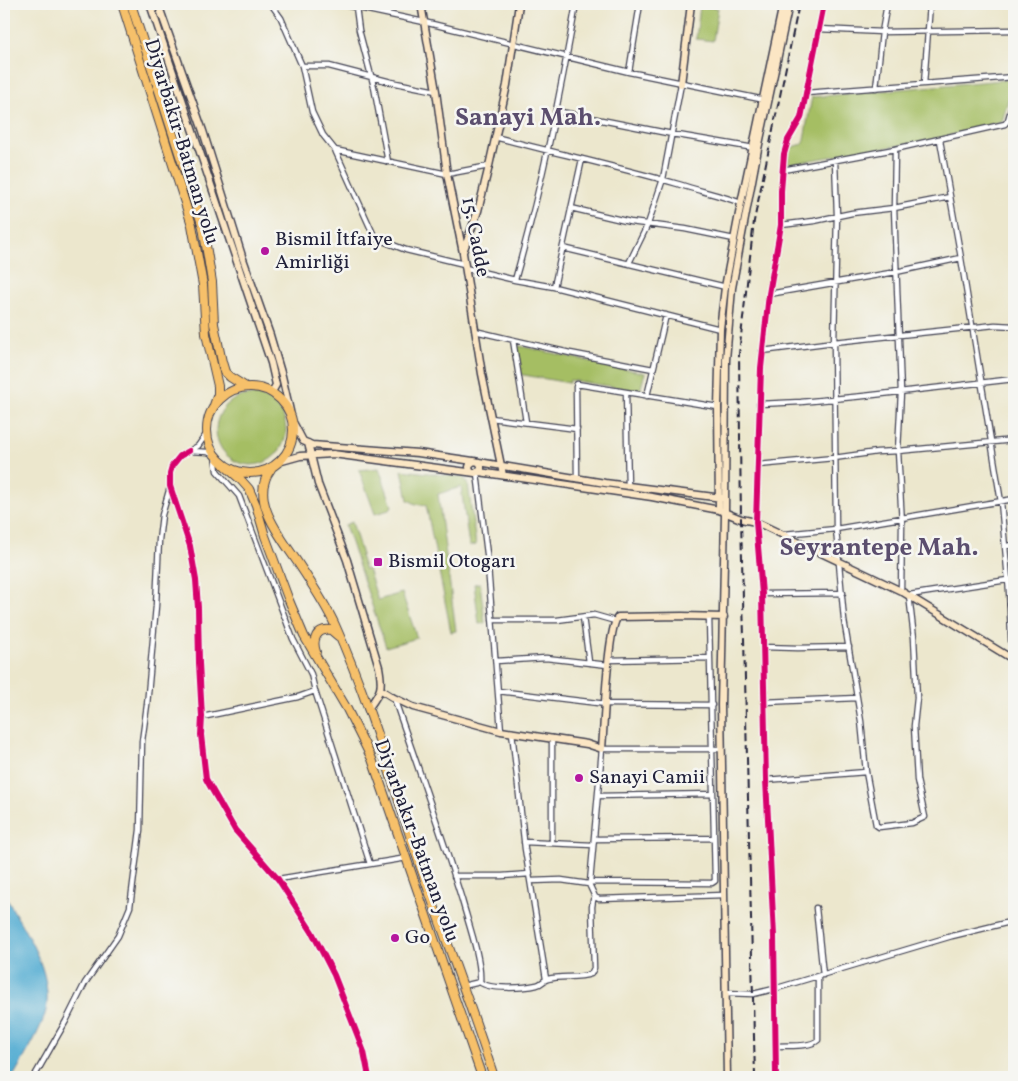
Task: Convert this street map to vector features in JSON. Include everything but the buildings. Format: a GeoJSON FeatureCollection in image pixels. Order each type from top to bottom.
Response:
{"type":"FeatureCollection","features":[{"type":"Feature","properties":{"kind":"highway","name":"Diyarbakır-Batman yolu"},"geometry":{"type":"LineString","coordinates":[[122,4],[192,225],[203,285],[206,334],[218,386],[218,394],[213,408]]}},
{"type":"Feature","properties":{"kind":"highway","name":"Diyarbakır-Batman yolu"},"geometry":{"type":"LineString","coordinates":[[131,4],[203,227],[212,282],[214,324],[225,372],[246,387]]}},
{"type":"Feature","properties":{"kind":"highway"},"geometry":{"type":"LineString","coordinates":[[246,387],[259,387],[272,392],[282,400],[290,412],[294,424],[293,438],[289,450],[282,461],[271,469],[260,473],[248,474],[235,471],[224,465],[215,456],[209,445],[208,420],[213,408],[222,397],[233,390],[246,387]]}},
{"type":"Feature","properties":{"kind":"highway","name":"Diyarbakır-Batman yolu"},"geometry":{"type":"LineString","coordinates":[[224,465],[249,489],[288,598],[304,636],[363,738],[372,759],[482,1077]]}},
{"type":"Feature","properties":{"kind":"highway","name":"Diyarbakır-Batman yolu"},"geometry":{"type":"LineString","coordinates":[[271,469],[263,484],[262,494],[270,518],[325,606],[343,644],[368,709],[436,913],[494,1077]]}},
{"type":"Feature","properties":{"kind":"highway"},"geometry":{"type":"LineString","coordinates":[[321,664],[314,640],[320,631],[331,630],[335,632],[343,644]]}},
{"type":"Feature","properties":{"kind":"street"},"geometry":{"type":"LineString","coordinates":[[150,4],[271,363],[276,385],[272,392]]}},
{"type":"Feature","properties":{"kind":"street"},"geometry":{"type":"LineString","coordinates":[[158,4],[200,122],[242,256],[270,335],[290,412]]}},
{"type":"Feature","properties":{"kind":"street"},"geometry":{"type":"LineString","coordinates":[[271,4],[280,18],[302,66],[312,112],[323,136],[335,150],[375,238],[406,250],[515,280],[554,287],[720,329]]}},
{"type":"Feature","properties":{"kind":"street"},"geometry":{"type":"LineString","coordinates":[[340,4],[424,22],[680,84],[765,100]]}},
{"type":"Feature","properties":{"kind":"street","name":"15. Cadde"},"geometry":{"type":"LineString","coordinates":[[421,4],[436,91],[447,174],[503,475]]}},
{"type":"Feature","properties":{"kind":"street"},"geometry":{"type":"LineString","coordinates":[[463,253],[478,211],[489,166],[506,85],[518,4]]}},
{"type":"Feature","properties":{"kind":"street"},"geometry":{"type":"LineString","coordinates":[[515,280],[549,151],[576,4]]}},
{"type":"Feature","properties":{"kind":"street"},"geometry":{"type":"LineString","coordinates":[[629,72],[640,4]]}},
{"type":"Feature","properties":{"kind":"street"},"geometry":{"type":"LineString","coordinates":[[629,263],[648,224],[663,179],[680,84],[691,4]]}},
{"type":"Feature","properties":{"kind":"street"},"geometry":{"type":"LineString","coordinates":[[727,1077],[721,705],[725,514],[722,498],[718,407],[720,329],[783,4]]}},
{"type":"Feature","properties":{"kind":"street"},"geometry":{"type":"LineString","coordinates":[[765,100],[789,4]]}},
{"type":"Feature","properties":{"kind":"street"},"geometry":{"type":"LineString","coordinates":[[776,1077],[774,936],[766,780],[762,594],[756,522],[759,404],[768,294],[781,225],[784,154],[788,140],[801,118],[824,4]]}},
{"type":"Feature","properties":{"kind":"street"},"geometry":{"type":"LineString","coordinates":[[876,88],[887,4]]}},
{"type":"Feature","properties":{"kind":"street"},"geometry":{"type":"LineString","coordinates":[[924,84],[926,31],[930,4]]}},
{"type":"Feature","properties":{"kind":"street"},"geometry":{"type":"LineString","coordinates":[[356,7],[359,30],[374,87],[388,162]]}},
{"type":"Feature","properties":{"kind":"street"},"geometry":{"type":"LineString","coordinates":[[819,29],[882,32],[1014,30]]}},
{"type":"Feature","properties":{"kind":"street"},"geometry":{"type":"LineString","coordinates":[[302,66],[329,66],[436,91]]}},
{"type":"Feature","properties":{"kind":"street"},"geometry":{"type":"LineString","coordinates":[[806,93],[1014,77]]}},
{"type":"Feature","properties":{"kind":"street"},"geometry":{"type":"LineString","coordinates":[[783,170],[940,140],[1005,124],[1014,99]]}},
{"type":"Feature","properties":{"kind":"street"},"geometry":{"type":"LineString","coordinates":[[556,111],[755,148]]}},
{"type":"Feature","properties":{"kind":"street"},"geometry":{"type":"LineString","coordinates":[[495,137],[663,179],[741,203]]}},
{"type":"Feature","properties":{"kind":"street"},"geometry":{"type":"LineString","coordinates":[[940,140],[1001,502],[1006,546],[1013,659]]}},
{"type":"Feature","properties":{"kind":"street"},"geometry":{"type":"LineString","coordinates":[[718,510],[722,498],[729,287],[734,239],[755,148]]}},
{"type":"Feature","properties":{"kind":"street"},"geometry":{"type":"LineString","coordinates":[[895,149],[894,208],[900,392],[898,451],[902,560],[901,591]]}},
{"type":"Feature","properties":{"kind":"street"},"geometry":{"type":"LineString","coordinates":[[335,150],[447,174],[489,166]]}},
{"type":"Feature","properties":{"kind":"street"},"geometry":{"type":"LineString","coordinates":[[554,287],[582,159]]}},
{"type":"Feature","properties":{"kind":"street"},"geometry":{"type":"LineString","coordinates":[[835,160],[837,215],[834,458],[838,563],[843,593],[844,620],[857,698],[866,772],[876,825],[879,827],[912,823],[925,817],[925,808],[917,780],[914,726],[917,698],[914,638],[908,596]]}},
{"type":"Feature","properties":{"kind":"street"},"geometry":{"type":"LineString","coordinates":[[781,225],[814,221],[837,215],[894,208],[950,197]]}},
{"type":"Feature","properties":{"kind":"street"},"geometry":{"type":"LineString","coordinates":[[571,208],[621,220],[685,229],[734,239]]}},
{"type":"Feature","properties":{"kind":"street"},"geometry":{"type":"LineString","coordinates":[[564,248],[729,287]]}},
{"type":"Feature","properties":{"kind":"street"},"geometry":{"type":"LineString","coordinates":[[768,294],[896,272],[961,258]]}},
{"type":"Feature","properties":{"kind":"street"},"geometry":{"type":"LineString","coordinates":[[647,396],[666,315]]}},
{"type":"Feature","properties":{"kind":"street"},"geometry":{"type":"LineString","coordinates":[[762,351],[972,327],[1014,326]]}},
{"type":"Feature","properties":{"kind":"street"},"geometry":{"type":"LineString","coordinates":[[475,331],[570,353],[653,369]]}},
{"type":"Feature","properties":{"kind":"street"},"geometry":{"type":"LineString","coordinates":[[513,340],[526,422]]}},
{"type":"Feature","properties":{"kind":"street"},"geometry":{"type":"LineString","coordinates":[[759,404],[801,402],[1014,379]]}},
{"type":"Feature","properties":{"kind":"street"},"geometry":{"type":"LineString","coordinates":[[577,479],[577,384],[718,407]]}},
{"type":"Feature","properties":{"kind":"street"},"geometry":{"type":"LineString","coordinates":[[626,392],[628,490]]}},
{"type":"Feature","properties":{"kind":"street"},"geometry":{"type":"LineString","coordinates":[[491,418],[577,429]]}},
{"type":"Feature","properties":{"kind":"street"},"geometry":{"type":"LineString","coordinates":[[294,424],[303,441],[322,446],[418,453],[577,479],[718,510],[725,514],[756,522],[838,563],[901,591],[1013,659]]}},
{"type":"Feature","properties":{"kind":"street"},"geometry":{"type":"LineString","coordinates":[[34,1077],[85,983],[118,936],[130,908],[140,830],[142,742],[156,606],[162,515],[170,486],[172,466],[180,456],[198,446],[207,432]]}},
{"type":"Feature","properties":{"kind":"street"},"geometry":{"type":"LineString","coordinates":[[758,465],[1014,440]]}},
{"type":"Feature","properties":{"kind":"street"},"geometry":{"type":"LineString","coordinates":[[308,443],[318,484],[347,560],[377,658],[382,684],[381,690],[368,709]]}},
{"type":"Feature","properties":{"kind":"street"},"geometry":{"type":"LineString","coordinates":[[189,451],[208,452],[215,456],[216,470],[239,496],[293,639],[311,674],[370,864]]}},
{"type":"Feature","properties":{"kind":"street"},"geometry":{"type":"LineString","coordinates":[[282,461],[310,455],[333,454],[628,490],[722,498]]}},
{"type":"Feature","properties":{"kind":"street"},"geometry":{"type":"LineString","coordinates":[[476,462],[481,466],[476,472]]}},
{"type":"Feature","properties":{"kind":"street"},"geometry":{"type":"LineString","coordinates":[[476,462],[469,467],[476,472],[487,554],[501,731]]}},
{"type":"Feature","properties":{"kind":"street"},"geometry":{"type":"LineString","coordinates":[[170,486],[190,546],[196,580],[202,716],[201,735],[206,779],[235,830],[278,879],[312,932],[334,975],[364,1052],[369,1077]]}},
{"type":"Feature","properties":{"kind":"street"},"geometry":{"type":"LineString","coordinates":[[780,535],[836,529],[1014,499]]}},
{"type":"Feature","properties":{"kind":"street"},"geometry":{"type":"LineString","coordinates":[[1006,546],[1014,545]]}},
{"type":"Feature","properties":{"kind":"street"},"geometry":{"type":"LineString","coordinates":[[908,596],[1014,579]]}},
{"type":"Feature","properties":{"kind":"street"},"geometry":{"type":"LineString","coordinates":[[762,594],[843,593]]}},
{"type":"Feature","properties":{"kind":"street"},"geometry":{"type":"LineString","coordinates":[[492,620],[548,620],[599,616],[614,621]]}},
{"type":"Feature","properties":{"kind":"street"},"geometry":{"type":"LineString","coordinates":[[583,617],[590,662]]}},
{"type":"Feature","properties":{"kind":"street"},"geometry":{"type":"LineString","coordinates":[[463,986],[480,982],[486,986],[509,988],[538,984],[546,980],[587,976],[594,971],[592,907],[595,897],[589,883],[606,704],[608,663],[614,621],[618,617],[724,617]]}},
{"type":"Feature","properties":{"kind":"street"},"geometry":{"type":"LineString","coordinates":[[531,881],[712,883],[715,880],[709,617]]}},
{"type":"Feature","properties":{"kind":"street"},"geometry":{"type":"LineString","coordinates":[[763,647],[849,646]]}},
{"type":"Feature","properties":{"kind":"street"},"geometry":{"type":"LineString","coordinates":[[496,661],[546,658],[608,663],[710,658]]}},
{"type":"Feature","properties":{"kind":"street"},"geometry":{"type":"LineString","coordinates":[[381,690],[414,707],[501,731],[552,738],[602,748],[722,749]]}},
{"type":"Feature","properties":{"kind":"street"},"geometry":{"type":"LineString","coordinates":[[202,716],[298,697],[315,691]]}},
{"type":"Feature","properties":{"kind":"street"},"geometry":{"type":"LineString","coordinates":[[498,691],[606,704],[712,705]]}},
{"type":"Feature","properties":{"kind":"street"},"geometry":{"type":"LineString","coordinates":[[394,698],[472,934],[480,971],[480,982]]}},
{"type":"Feature","properties":{"kind":"street"},"geometry":{"type":"LineString","coordinates":[[764,702],[857,698]]}},
{"type":"Feature","properties":{"kind":"street"},"geometry":{"type":"LineString","coordinates":[[512,732],[524,842],[546,980]]}},
{"type":"Feature","properties":{"kind":"street"},"geometry":{"type":"LineString","coordinates":[[552,738],[552,843]]}},
{"type":"Feature","properties":{"kind":"street"},"geometry":{"type":"LineString","coordinates":[[766,780],[866,772]]}},
{"type":"Feature","properties":{"kind":"street"},"geometry":{"type":"LineString","coordinates":[[598,796],[713,794]]}},
{"type":"Feature","properties":{"kind":"street"},"geometry":{"type":"LineString","coordinates":[[594,839],[714,838]]}},
{"type":"Feature","properties":{"kind":"street"},"geometry":{"type":"LineString","coordinates":[[524,842],[593,846]]}},
{"type":"Feature","properties":{"kind":"street"},"geometry":{"type":"LineString","coordinates":[[278,879],[407,858]]}},
{"type":"Feature","properties":{"kind":"street"},"geometry":{"type":"LineString","coordinates":[[454,876],[530,874]]}},
{"type":"Feature","properties":{"kind":"street"},"geometry":{"type":"LineString","coordinates":[[595,897],[599,899],[724,895]]}},
{"type":"Feature","properties":{"kind":"street"},"geometry":{"type":"LineString","coordinates":[[776,1046],[809,1044],[818,1040],[820,976],[816,908]]}},
{"type":"Feature","properties":{"kind":"street"},"geometry":{"type":"LineString","coordinates":[[725,993],[753,994],[774,989],[952,936],[1014,921]]}},
{"type":"Feature","properties":{"kind":"green space"},"geometry":{"type":"Polygon","coordinates":[[[700,6],[718,8],[713,41],[696,39],[700,6]]]}},
{"type":"Feature","properties":{"kind":"green space"},"geometry":{"type":"Polygon","coordinates":[[[1014,79],[1002,122],[927,141],[787,164],[789,148],[803,144],[812,97],[1014,79]]]}},
{"type":"Feature","properties":{"kind":"green space"},"geometry":{"type":"Polygon","coordinates":[[[515,345],[645,373],[640,391],[570,380],[569,383],[518,374],[515,345]]]}},
{"type":"Feature","properties":{"kind":"green space"},"geometry":{"type":"Polygon","coordinates":[[[251,395],[270,401],[280,411],[286,430],[280,449],[270,459],[251,465],[232,459],[222,449],[216,430],[222,411],[232,401],[251,395]]]}},
{"type":"Feature","properties":{"kind":"green space"},"geometry":{"type":"Polygon","coordinates":[[[379,468],[392,506],[389,510],[375,514],[359,470],[379,468]]]}},
{"type":"Feature","properties":{"kind":"green space"},"geometry":{"type":"Polygon","coordinates":[[[402,470],[463,477],[468,483],[476,545],[469,546],[461,487],[438,494],[456,631],[451,632],[426,505],[416,504],[408,500],[402,470]]]}},
{"type":"Feature","properties":{"kind":"green space"},"geometry":{"type":"Polygon","coordinates":[[[352,522],[362,555],[360,556],[365,570],[368,569],[378,600],[402,593],[417,638],[386,647],[345,525],[352,522]]]}},
{"type":"Feature","properties":{"kind":"green space"},"geometry":{"type":"Polygon","coordinates":[[[480,583],[485,623],[479,624],[474,584],[480,583]]]}},
{"type":"Feature","properties":{"kind":"water"},"geometry":{"type":"Polygon","coordinates":[[[4,893],[33,946],[44,974],[47,989],[46,1012],[43,1021],[13,1077],[4,1077],[4,893]]]}},
{"type":"Feature","properties":{"kind":"railway"},"geometry":{"type":"LineString","coordinates":[[755,1077],[741,519],[739,354],[754,221],[799,4]]}},
{"type":"Feature","properties":{"kind":"cycle path"},"geometry":{"type":"LineString","coordinates":[[776,1077],[774,936],[766,780],[762,594],[756,522],[761,368],[769,294],[781,225],[784,154],[788,140],[801,118],[824,4]]}},
{"type":"Feature","properties":{"kind":"cycle path"},"geometry":{"type":"LineString","coordinates":[[189,451],[180,456],[172,466],[170,486],[190,546],[196,580],[202,717],[201,735],[206,779],[235,830],[278,879],[312,932],[334,975],[364,1052],[369,1077]]}},
{"type":"Feature","properties":{"kind":"place","name":"Bismil İtfaiye Amirliği"},"geometry":{"type":"Point","coordinates":[265,251]}},
{"type":"Feature","properties":{"kind":"place","name":"Bismil Otogarı"},"geometry":{"type":"Point","coordinates":[378,562]}},
{"type":"Feature","properties":{"kind":"place","name":"Sanayi Camii"},"geometry":{"type":"Point","coordinates":[579,778]}},
{"type":"Feature","properties":{"kind":"place","name":"Go"},"geometry":{"type":"Point","coordinates":[395,938]}},
{"type":"Feature","properties":{"kind":"district","name":"Sanayi Mah."},"geometry":{"type":"Point","coordinates":[528,118]}},
{"type":"Feature","properties":{"kind":"district","name":"Seyrantepe Mah."},"geometry":{"type":"Point","coordinates":[879,548]}}]}
